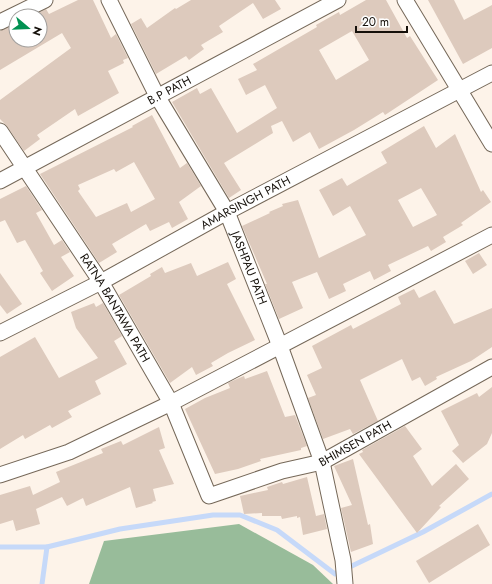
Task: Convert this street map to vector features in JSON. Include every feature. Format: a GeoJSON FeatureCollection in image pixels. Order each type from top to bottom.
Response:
{"type":"FeatureCollection","features":[{"type":"Feature","properties":{"kind":"street"},"geometry":{"type":"LineString","coordinates":[[0,22],[45,0]]}},
{"type":"Feature","properties":{"kind":"street","name":"JASHPAU PATH"},"geometry":{"type":"LineString","coordinates":[[109,0],[157,96],[227,212],[280,346],[322,462],[343,560],[345,584]]}},
{"type":"Feature","properties":{"kind":"street","name":"B.P PATH"},"geometry":{"type":"LineString","coordinates":[[0,181],[338,0]]}},
{"type":"Feature","properties":{"kind":"street"},"geometry":{"type":"LineString","coordinates":[[405,0],[492,144]]}},
{"type":"Feature","properties":{"kind":"street","name":"AMARSINGH PATH"},"geometry":{"type":"LineString","coordinates":[[0,333],[101,282],[227,212],[492,73]]}},
{"type":"Feature","properties":{"kind":"street","name":"RATNA BANTAWA PATH"},"geometry":{"type":"LineString","coordinates":[[0,131],[101,282],[171,403],[209,496]]}},
{"type":"Feature","properties":{"kind":"street"},"geometry":{"type":"LineString","coordinates":[[0,475],[69,452],[171,403],[492,235]]}},
{"type":"Feature","properties":{"kind":"street","name":"BHIMSEN PATH"},"geometry":{"type":"LineString","coordinates":[[209,496],[282,471],[322,462],[492,367]]}},
{"type":"Feature","properties":{"kind":"green space"},"geometry":{"type":"Polygon","coordinates":[[[239,524],[313,565],[333,584],[89,584],[104,541],[239,524]]]}},
{"type":"Feature","properties":{"kind":"building"},"geometry":{"type":"Polygon","coordinates":[[[78,0],[93,0],[111,38],[116,34],[128,58],[123,60],[124,63],[108,71],[119,93],[78,116],[75,109],[37,135],[40,139],[24,151],[7,126],[0,119],[0,100],[71,48],[62,33],[48,41],[48,12],[49,14],[78,0]]]}},
{"type":"Feature","properties":{"kind":"building"},"geometry":{"type":"Polygon","coordinates":[[[191,0],[275,0],[281,9],[263,19],[253,3],[219,26],[223,32],[201,45],[204,49],[189,60],[186,56],[156,74],[131,24],[141,18],[147,28],[175,8],[176,9],[191,0]]]}},
{"type":"Feature","properties":{"kind":"building"},"geometry":{"type":"Polygon","coordinates":[[[366,0],[386,0],[407,38],[410,36],[438,80],[385,115],[383,112],[319,149],[310,132],[293,142],[282,121],[271,126],[273,133],[224,163],[241,190],[229,198],[172,102],[197,88],[200,94],[211,88],[237,133],[277,108],[265,85],[246,95],[238,79],[257,70],[253,64],[317,27],[316,25],[339,12],[340,15],[366,0]],[[352,31],[319,50],[336,80],[369,60],[352,31]]]}},
{"type":"Feature","properties":{"kind":"building"},"geometry":{"type":"Polygon","coordinates":[[[428,0],[454,0],[464,20],[492,5],[492,48],[463,64],[428,0]]]}},
{"type":"Feature","properties":{"kind":"building"},"geometry":{"type":"Polygon","coordinates":[[[8,28],[8,48],[37,48],[0,70],[0,31],[8,28]]]}},
{"type":"Feature","properties":{"kind":"building"},"geometry":{"type":"Polygon","coordinates":[[[152,115],[180,168],[187,163],[201,186],[179,202],[188,219],[172,228],[169,222],[150,231],[146,224],[112,244],[117,252],[99,263],[40,174],[133,127],[132,126],[152,115]],[[134,162],[116,172],[114,169],[78,185],[80,189],[78,191],[96,217],[127,203],[131,212],[155,199],[134,162]]]}},
{"type":"Feature","properties":{"kind":"building"},"geometry":{"type":"Polygon","coordinates":[[[424,126],[436,148],[455,134],[481,192],[483,190],[491,202],[461,223],[463,225],[443,237],[446,242],[431,251],[428,246],[388,265],[391,271],[374,280],[370,271],[343,284],[346,291],[329,299],[317,272],[292,282],[303,308],[279,319],[265,284],[267,284],[242,226],[283,206],[282,204],[298,200],[319,258],[366,235],[350,206],[333,216],[319,190],[342,178],[347,186],[387,163],[381,152],[424,126]],[[421,188],[398,200],[413,227],[437,215],[421,188]]]}},
{"type":"Feature","properties":{"kind":"building"},"geometry":{"type":"Polygon","coordinates":[[[26,186],[42,210],[36,213],[54,245],[62,240],[70,252],[61,257],[74,276],[52,291],[40,273],[43,271],[25,240],[17,243],[5,220],[0,222],[0,199],[26,186]]]}},
{"type":"Feature","properties":{"kind":"building"},"geometry":{"type":"Polygon","coordinates":[[[479,253],[487,265],[473,274],[465,261],[479,253]]]}},
{"type":"Feature","properties":{"kind":"building"},"geometry":{"type":"Polygon","coordinates":[[[228,262],[236,279],[227,284],[255,340],[211,363],[213,366],[196,375],[192,367],[170,383],[119,295],[151,276],[150,274],[162,267],[165,273],[191,263],[197,276],[228,262]]]}},
{"type":"Feature","properties":{"kind":"building"},"geometry":{"type":"Polygon","coordinates":[[[0,273],[22,304],[7,314],[0,305],[0,273]]]}},
{"type":"Feature","properties":{"kind":"building"},"geometry":{"type":"Polygon","coordinates":[[[414,289],[419,298],[435,290],[454,324],[492,308],[492,347],[471,361],[436,377],[437,379],[425,386],[420,377],[412,381],[402,359],[360,380],[378,421],[353,434],[350,429],[323,439],[308,398],[316,395],[307,375],[322,368],[312,346],[351,325],[353,329],[401,304],[398,297],[414,289]]]}},
{"type":"Feature","properties":{"kind":"building"},"geometry":{"type":"Polygon","coordinates":[[[94,303],[96,307],[103,303],[122,336],[114,341],[127,364],[95,381],[101,394],[68,411],[72,417],[52,428],[50,425],[25,439],[23,435],[0,449],[0,357],[35,337],[59,378],[98,358],[76,328],[71,312],[94,303]]]}},
{"type":"Feature","properties":{"kind":"building"},"geometry":{"type":"Polygon","coordinates":[[[267,371],[285,417],[295,415],[307,446],[301,448],[301,450],[260,459],[261,461],[238,469],[215,474],[185,409],[205,398],[230,388],[228,383],[232,381],[244,376],[245,379],[267,371]]]}},
{"type":"Feature","properties":{"kind":"building"},"geometry":{"type":"Polygon","coordinates":[[[492,387],[492,433],[487,444],[463,463],[452,451],[459,445],[441,411],[477,393],[479,397],[492,387]]]}},
{"type":"Feature","properties":{"kind":"building"},"geometry":{"type":"Polygon","coordinates":[[[405,426],[422,449],[413,456],[432,486],[456,464],[469,479],[439,506],[441,507],[417,533],[359,454],[363,452],[362,450],[405,426]]]}},
{"type":"Feature","properties":{"kind":"building"},"geometry":{"type":"Polygon","coordinates":[[[159,427],[165,448],[159,450],[174,484],[153,489],[156,501],[152,502],[153,503],[136,508],[130,487],[86,506],[83,498],[67,506],[62,497],[36,509],[40,524],[16,531],[13,520],[0,524],[0,495],[30,486],[33,495],[60,482],[56,472],[103,453],[101,449],[121,441],[123,445],[159,427]]]}},
{"type":"Feature","properties":{"kind":"building"},"geometry":{"type":"Polygon","coordinates":[[[353,459],[368,525],[370,524],[373,544],[351,552],[341,508],[352,505],[334,466],[353,459]]]}},
{"type":"Feature","properties":{"kind":"building"},"geometry":{"type":"Polygon","coordinates":[[[307,477],[316,516],[324,514],[327,529],[303,535],[300,517],[297,518],[297,516],[282,519],[281,516],[262,516],[262,513],[244,514],[240,496],[268,490],[267,487],[282,482],[283,484],[307,477]]]}},
{"type":"Feature","properties":{"kind":"building"},"geometry":{"type":"Polygon","coordinates":[[[478,524],[490,545],[429,583],[416,561],[478,524]]]}},
{"type":"Feature","properties":{"kind":"waterway"},"geometry":{"type":"LineString","coordinates":[[0,547],[47,547],[120,529],[213,515],[240,515],[277,530],[335,574],[423,532],[492,494]]}},
{"type":"Feature","properties":{"kind":"waterway"},"geometry":{"type":"LineString","coordinates":[[42,584],[47,547]]}}]}
